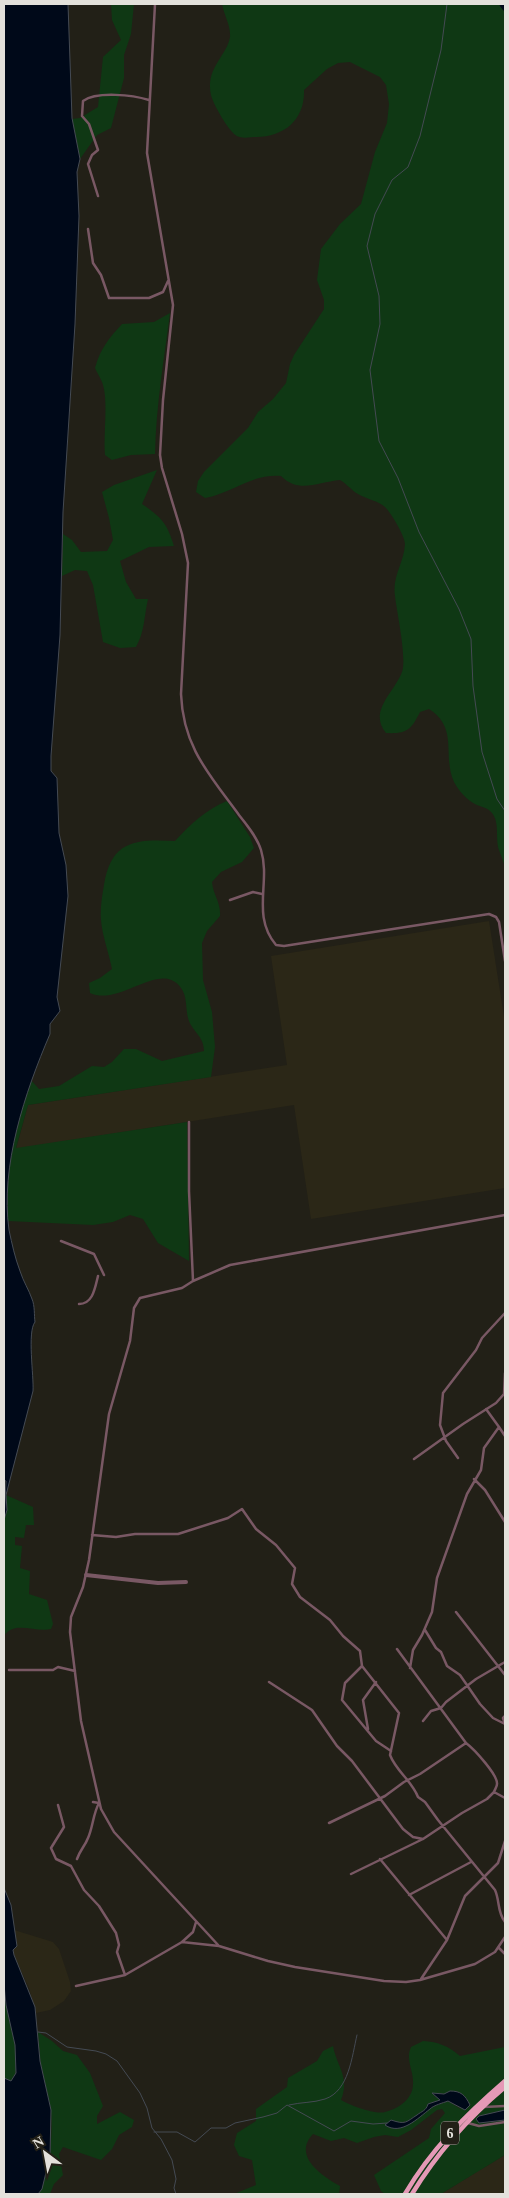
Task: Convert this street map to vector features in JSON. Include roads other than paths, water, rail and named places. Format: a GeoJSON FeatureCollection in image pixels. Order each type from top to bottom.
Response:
{"type":"FeatureCollection","features":[{"type":"Feature","properties":{"kind":"highway","name":"6"},"geometry":{"type":"LineString","coordinates":[[406,2194],[425,2164],[456,2125],[505,2080]]}},
{"type":"Feature","properties":{"kind":"highway","name":"6"},"geometry":{"type":"LineString","coordinates":[[412,2194],[424,2174],[466,2122],[505,2087]]}},
{"type":"Feature","properties":{"kind":"street"},"geometry":{"type":"LineString","coordinates":[[155,4],[148,100],[147,153],[173,305],[162,400],[160,455],[188,563],[181,676],[182,716],[189,741],[196,754],[254,835],[261,849],[263,860],[262,915],[270,938],[276,945],[284,946],[375,933],[489,914],[496,917],[499,922],[505,961]]}},
{"type":"Feature","properties":{"kind":"street"},"geometry":{"type":"LineString","coordinates":[[98,196],[88,164],[98,150],[89,124],[82,116],[83,101],[101,95],[137,96],[148,100]]}},
{"type":"Feature","properties":{"kind":"street"},"geometry":{"type":"LineString","coordinates":[[88,229],[93,263],[101,275],[109,298],[149,298],[163,292],[169,279]]}},
{"type":"Feature","properties":{"kind":"street"},"geometry":{"type":"LineString","coordinates":[[230,900],[253,892],[262,894]]}},
{"type":"Feature","properties":{"kind":"street"},"geometry":{"type":"LineString","coordinates":[[189,1122],[189,1191],[193,1280]]}},
{"type":"Feature","properties":{"kind":"street"},"geometry":{"type":"LineString","coordinates":[[218,1946],[114,1832],[105,1818],[99,1803],[81,1721],[71,1645],[71,1617],[86,1575],[110,1414],[130,1341],[134,1308],[140,1298],[182,1288],[193,1280],[218,1269],[248,1261],[505,1216]]}},
{"type":"Feature","properties":{"kind":"street"},"geometry":{"type":"LineString","coordinates":[[61,1241],[94,1254],[104,1276]]}},
{"type":"Feature","properties":{"kind":"street"},"geometry":{"type":"LineString","coordinates":[[79,1304],[86,1304],[90,1301],[98,1276]]}},
{"type":"Feature","properties":{"kind":"street"},"geometry":{"type":"LineString","coordinates":[[458,1458],[440,1425],[443,1393],[476,1350],[482,1338],[505,1313]]}},
{"type":"Feature","properties":{"kind":"street"},"geometry":{"type":"LineString","coordinates":[[414,1459],[486,1408],[496,1403],[504,1394],[505,1373]]}},
{"type":"Feature","properties":{"kind":"street"},"geometry":{"type":"LineString","coordinates":[[486,1408],[505,1436]]}},
{"type":"Feature","properties":{"kind":"street"},"geometry":{"type":"LineString","coordinates":[[410,1668],[413,1650],[425,1630],[432,1612],[437,1578],[467,1494],[474,1479],[481,1470],[484,1448],[499,1427]]}},
{"type":"Feature","properties":{"kind":"street"},"geometry":{"type":"LineString","coordinates":[[474,1479],[485,1490],[491,1503],[505,1522]]}},
{"type":"Feature","properties":{"kind":"street"},"geometry":{"type":"LineString","coordinates":[[92,1534],[116,1537],[178,1534],[228,1518],[242,1510],[256,1529],[276,1545],[295,1568],[292,1584],[300,1597],[330,1620],[343,1636],[360,1651],[362,1666],[376,1682],[394,1710],[399,1713],[391,1751],[393,1761],[415,1790],[418,1797],[425,1802],[484,1876],[497,1895],[497,1905],[505,1922]]}},
{"type":"Feature","properties":{"kind":"street"},"geometry":{"type":"LineString","coordinates":[[86,1575],[98,1578],[158,1583],[186,1582]]}},
{"type":"Feature","properties":{"kind":"street"},"geometry":{"type":"LineString","coordinates":[[456,1612],[505,1675]]}},
{"type":"Feature","properties":{"kind":"street"},"geometry":{"type":"LineString","coordinates":[[425,1630],[436,1648],[441,1652],[447,1666],[460,1675],[480,1704],[493,1718],[505,1724]]}},
{"type":"Feature","properties":{"kind":"street"},"geometry":{"type":"LineString","coordinates":[[351,1874],[423,1840],[487,1799],[494,1792],[497,1784],[495,1777],[478,1754],[466,1743],[397,1649]]}},
{"type":"Feature","properties":{"kind":"street"},"geometry":{"type":"LineString","coordinates":[[424,1721],[431,1711],[441,1708],[476,1679],[505,1662]]}},
{"type":"Feature","properties":{"kind":"street"},"geometry":{"type":"LineString","coordinates":[[362,1666],[345,1683],[342,1700],[349,1711],[376,1741],[391,1751]]}},
{"type":"Feature","properties":{"kind":"street"},"geometry":{"type":"LineString","coordinates":[[10,1670],[54,1670],[58,1667],[75,1671]]}},
{"type":"Feature","properties":{"kind":"street"},"geometry":{"type":"LineString","coordinates":[[269,1682],[312,1710],[337,1746],[352,1761],[403,1829],[413,1837],[423,1840]]}},
{"type":"Feature","properties":{"kind":"street"},"geometry":{"type":"LineString","coordinates":[[368,1730],[363,1700],[376,1682]]}},
{"type":"Feature","properties":{"kind":"street"},"geometry":{"type":"LineString","coordinates":[[505,1716],[503,1718],[505,1724]]}},
{"type":"Feature","properties":{"kind":"street"},"geometry":{"type":"LineString","coordinates":[[329,1823],[385,1796],[466,1743]]}},
{"type":"Feature","properties":{"kind":"street"},"geometry":{"type":"LineString","coordinates":[[494,1792],[505,1798]]}},
{"type":"Feature","properties":{"kind":"street"},"geometry":{"type":"LineString","coordinates":[[93,1802],[99,1803]]}},
{"type":"Feature","properties":{"kind":"street"},"geometry":{"type":"LineString","coordinates":[[77,1858],[80,1849],[86,1844],[90,1835],[99,1803]]}},
{"type":"Feature","properties":{"kind":"street"},"geometry":{"type":"LineString","coordinates":[[58,1805],[64,1827],[52,1848],[52,1853],[56,1859],[71,1866],[84,1890],[99,1906],[116,1933],[119,1945],[117,1952],[125,1975]]}},
{"type":"Feature","properties":{"kind":"street"},"geometry":{"type":"LineString","coordinates":[[420,1980],[447,1940],[465,1896],[498,1863],[505,1841]]}},
{"type":"Feature","properties":{"kind":"street"},"geometry":{"type":"LineString","coordinates":[[380,1859],[447,1940]]}},
{"type":"Feature","properties":{"kind":"street"},"geometry":{"type":"LineString","coordinates":[[409,1895],[472,1861]]}},
{"type":"Feature","properties":{"kind":"street"},"geometry":{"type":"LineString","coordinates":[[76,1986],[125,1975],[182,1942],[194,1932],[196,1921]]}},
{"type":"Feature","properties":{"kind":"street"},"geometry":{"type":"LineString","coordinates":[[182,1942],[218,1946],[295,1967],[384,1982],[420,1980],[475,1964],[499,1948],[505,1937]]}},
{"type":"Feature","properties":{"kind":"street"},"geometry":{"type":"LineString","coordinates":[[499,1948],[505,1954]]}},
{"type":"Feature","properties":{"kind":"street"},"geometry":{"type":"LineString","coordinates":[[481,2107],[505,2106]]}},
{"type":"Feature","properties":{"kind":"street"},"geometry":{"type":"LineString","coordinates":[[466,2122],[479,2126],[505,2122]]}},
{"type":"Feature","properties":{"kind":"water"},"geometry":{"type":"Polygon","coordinates":[[[4,4],[68,4],[72,118],[80,159],[77,172],[79,216],[75,324],[63,512],[60,635],[51,756],[51,771],[57,778],[59,833],[66,865],[68,896],[57,997],[60,1011],[50,1024],[50,1034],[24,1105],[11,1155],[8,1181],[7,1206],[9,1230],[18,1266],[33,1302],[35,1322],[31,1335],[33,1391],[6,1495],[7,1510],[4,1520],[6,1481],[4,1480],[4,4]]]}},
{"type":"Feature","properties":{"kind":"water"},"geometry":{"type":"Polygon","coordinates":[[[4,1888],[11,1905],[17,1946],[13,1950],[14,1955],[35,2007],[40,2061],[51,2110],[50,2156],[42,2189],[38,2194],[4,2194],[4,2078],[11,2081],[16,2073],[15,2045],[6,2005],[4,1984],[4,1888]]]}},
{"type":"Feature","properties":{"kind":"water"},"geometry":{"type":"Polygon","coordinates":[[[450,2091],[462,2094],[470,2105],[465,2110],[448,2101],[434,2106],[415,2121],[403,2127],[391,2128],[385,2125],[391,2120],[408,2121],[425,2110],[428,2104],[440,2100],[432,2093],[444,2094],[450,2091]]]}},
{"type":"Feature","properties":{"kind":"water"},"geometry":{"type":"Polygon","coordinates":[[[505,2110],[505,2120],[479,2123],[476,2119],[479,2116],[505,2110]]]}},
{"type":"Feature","properties":{"kind":"waterway"},"geometry":{"type":"LineString","coordinates":[[447,4],[441,50],[420,136],[408,167],[392,180],[375,214],[367,246],[379,296],[380,324],[370,370],[379,441],[398,478],[419,532],[459,609],[471,639],[473,686],[482,752],[497,799],[505,811]]}},
{"type":"Feature","properties":{"kind":"waterway"},"geometry":{"type":"LineString","coordinates":[[502,4],[505,8]]}},
{"type":"Feature","properties":{"kind":"waterway"},"geometry":{"type":"LineString","coordinates":[[38,2032],[46,2033],[67,2047],[96,2051],[106,2054],[117,2061],[140,2093],[147,2108],[152,2128],[161,2139],[172,2160],[176,2179],[174,2188],[176,2194]]}},
{"type":"Feature","properties":{"kind":"waterway"},"geometry":{"type":"LineString","coordinates":[[289,2105],[325,2099],[339,2089],[348,2072],[357,2035]]}},
{"type":"Feature","properties":{"kind":"waterway"},"geometry":{"type":"LineString","coordinates":[[154,2132],[177,2132],[195,2142],[211,2128],[226,2128],[235,2123],[277,2113],[287,2105],[334,2131],[351,2121],[373,2124],[387,2123]]}}]}
